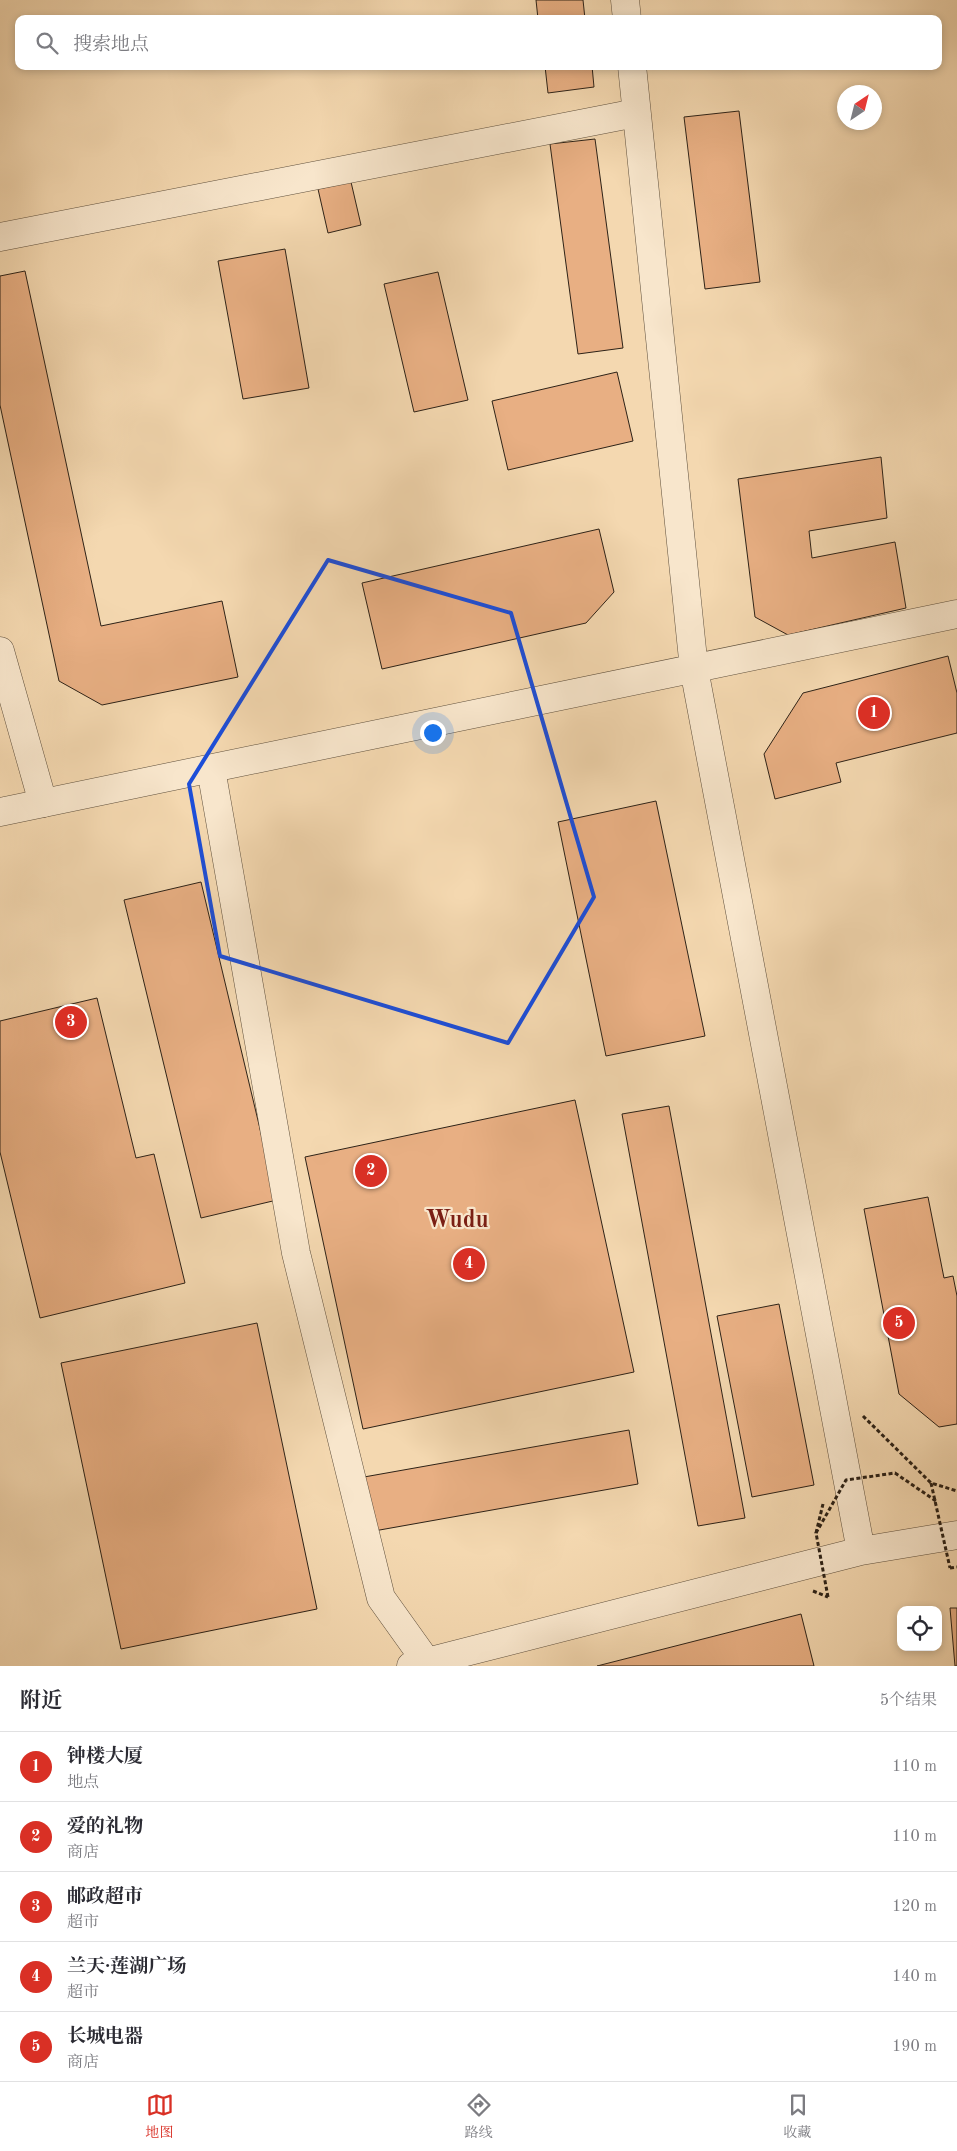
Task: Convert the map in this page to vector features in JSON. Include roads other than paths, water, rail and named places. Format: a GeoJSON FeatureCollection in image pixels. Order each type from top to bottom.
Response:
{"type":"FeatureCollection","features":[{"type":"Feature","properties":{"kind":"street"},"geometry":{"type":"LineString","coordinates":[[625,0],[627,15]]}},
{"type":"Feature","properties":{"kind":"street"},"geometry":{"type":"LineString","coordinates":[[632,70],[694,669],[860,1551]]}},
{"type":"Feature","properties":{"kind":"street"},"geometry":{"type":"LineString","coordinates":[[0,237],[636,113]]}},
{"type":"Feature","properties":{"kind":"street"},"geometry":{"type":"LineString","coordinates":[[0,812],[957,614]]}},
{"type":"Feature","properties":{"kind":"street"},"geometry":{"type":"LineString","coordinates":[[0,651],[42,803]]}},
{"type":"Feature","properties":{"kind":"street"},"geometry":{"type":"LineString","coordinates":[[211,769],[296,1253],[381,1598],[421,1664],[860,1551],[957,1535]]}},
{"type":"Feature","properties":{"kind":"place","name":"钟楼大厦"},"geometry":{"type":"Point","coordinates":[874,713]}},
{"type":"Feature","properties":{"kind":"place","name":"邮政超市"},"geometry":{"type":"Point","coordinates":[71,1022]}},
{"type":"Feature","properties":{"kind":"place","name":"爱的礼物"},"geometry":{"type":"Point","coordinates":[371,1171]}},
{"type":"Feature","properties":{"kind":"place","name":"兰天·莲湖广场"},"geometry":{"type":"Point","coordinates":[469,1264]}},
{"type":"Feature","properties":{"kind":"place","name":"长城电器"},"geometry":{"type":"Point","coordinates":[899,1323]}},
{"type":"Feature","properties":{"kind":"district","name":"Wudu"},"geometry":{"type":"Point","coordinates":[457,1221]}}]}
